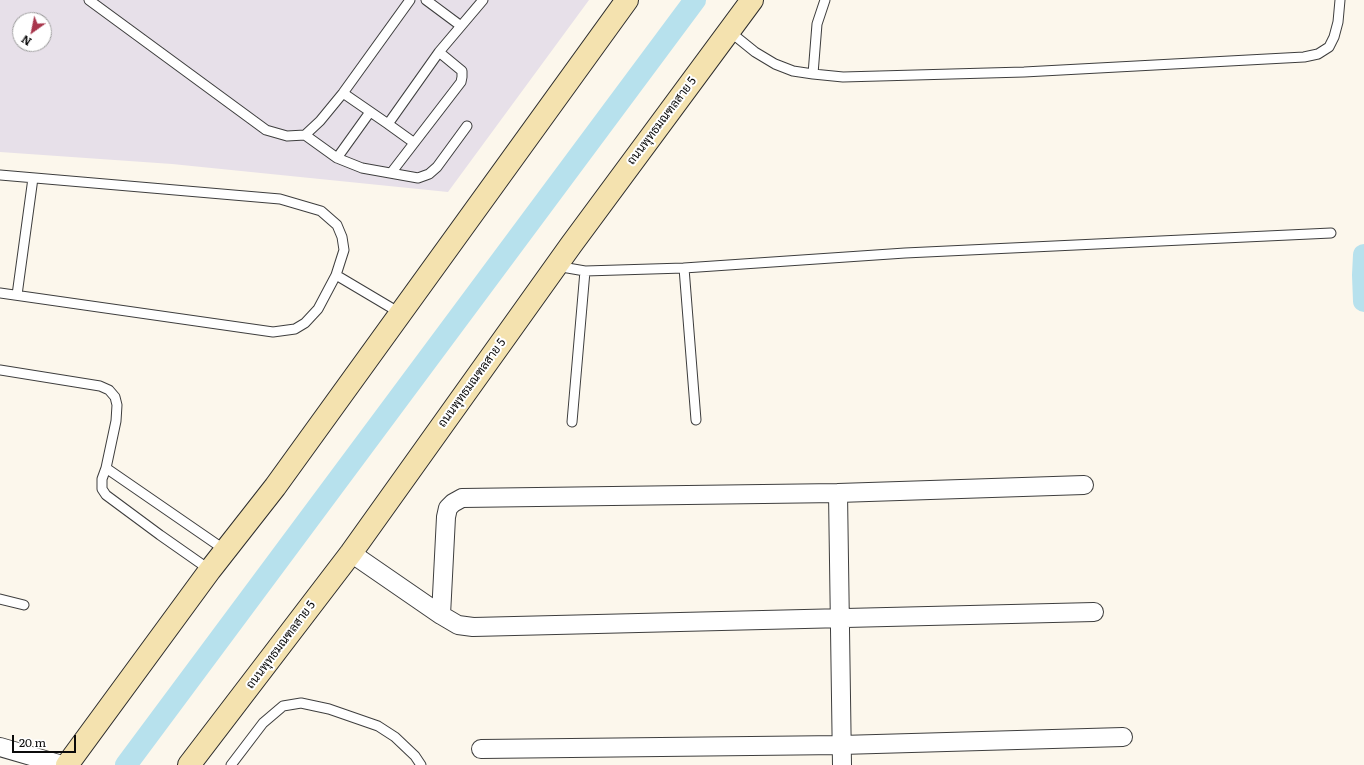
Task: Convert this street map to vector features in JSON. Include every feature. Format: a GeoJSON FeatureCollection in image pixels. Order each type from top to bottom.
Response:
{"type":"FeatureCollection","features":[{"type":"Feature","properties":{"kind":"main road"},"geometry":{"type":"LineString","coordinates":[[67,765],[210,570],[275,487],[627,0]]}},
{"type":"Feature","properties":{"kind":"main road","name":"ถนนพุทธมณฑลสาย 5"},"geometry":{"type":"LineString","coordinates":[[189,765],[351,553],[556,266],[752,0]]}},
{"type":"Feature","properties":{"kind":"street"},"geometry":{"type":"LineString","coordinates":[[442,616],[446,517],[448,508],[462,498],[838,493],[1084,485]]}},
{"type":"Feature","properties":{"kind":"street"},"geometry":{"type":"LineString","coordinates":[[838,493],[842,765]]}},
{"type":"Feature","properties":{"kind":"street"},"geometry":{"type":"LineString","coordinates":[[351,553],[442,616],[458,625],[490,628],[1094,612]]}},
{"type":"Feature","properties":{"kind":"street"},"geometry":{"type":"LineString","coordinates":[[481,749],[841,745],[1123,737]]}},
{"type":"Feature","properties":{"kind":"street"},"geometry":{"type":"LineString","coordinates":[[0,747],[62,765]]}},
{"type":"Feature","properties":{"kind":"lane"},"geometry":{"type":"LineString","coordinates":[[89,0],[266,130],[287,136],[305,135],[337,158],[362,168],[418,178],[429,174],[467,126]]}},
{"type":"Feature","properties":{"kind":"lane"},"geometry":{"type":"LineString","coordinates":[[305,135],[320,121],[343,93],[410,0]]}},
{"type":"Feature","properties":{"kind":"lane"},"geometry":{"type":"LineString","coordinates":[[426,0],[461,26]]}},
{"type":"Feature","properties":{"kind":"lane"},"geometry":{"type":"LineString","coordinates":[[388,124],[439,52],[483,0]]}},
{"type":"Feature","properties":{"kind":"lane"},"geometry":{"type":"LineString","coordinates":[[813,74],[817,24],[825,0]]}},
{"type":"Feature","properties":{"kind":"lane"},"geometry":{"type":"LineString","coordinates":[[729,31],[755,52],[775,64],[793,71],[843,77],[1024,72],[1304,58],[1318,54],[1329,47],[1334,37],[1338,22],[1340,0]]}},
{"type":"Feature","properties":{"kind":"lane"},"geometry":{"type":"LineString","coordinates":[[391,172],[461,82],[462,71],[439,52]]}},
{"type":"Feature","properties":{"kind":"lane"},"geometry":{"type":"LineString","coordinates":[[343,93],[413,142]]}},
{"type":"Feature","properties":{"kind":"lane"},"geometry":{"type":"LineString","coordinates":[[337,158],[370,112]]}},
{"type":"Feature","properties":{"kind":"lane"},"geometry":{"type":"LineString","coordinates":[[0,175],[280,199],[321,211],[337,225],[342,237],[344,250],[336,275],[318,309],[305,323],[295,329],[273,332],[0,292]]}},
{"type":"Feature","properties":{"kind":"lane"},"geometry":{"type":"LineString","coordinates":[[17,295],[33,178]]}},
{"type":"Feature","properties":{"kind":"lane"},"geometry":{"type":"LineString","coordinates":[[556,266],[585,271],[684,268],[905,253],[1331,233]]}},
{"type":"Feature","properties":{"kind":"lane"},"geometry":{"type":"LineString","coordinates":[[684,268],[696,420]]}},
{"type":"Feature","properties":{"kind":"lane"},"geometry":{"type":"LineString","coordinates":[[572,422],[585,271]]}},
{"type":"Feature","properties":{"kind":"lane"},"geometry":{"type":"LineString","coordinates":[[336,275],[400,313]]}},
{"type":"Feature","properties":{"kind":"lane"},"geometry":{"type":"LineString","coordinates":[[0,370],[100,386],[109,390],[115,397],[117,405],[116,421],[106,468],[102,479],[102,489],[106,495],[210,570]]}},
{"type":"Feature","properties":{"kind":"lane"},"geometry":{"type":"LineString","coordinates":[[106,468],[226,551]]}},
{"type":"Feature","properties":{"kind":"lane"},"geometry":{"type":"LineString","coordinates":[[0,599],[24,605]]}},
{"type":"Feature","properties":{"kind":"lane"},"geometry":{"type":"LineString","coordinates":[[231,765],[263,723],[284,706],[300,703],[329,709],[378,726],[395,737],[415,756],[421,765]]}},
{"type":"Feature","properties":{"kind":"shaded area"},"geometry":{"type":"Polygon","coordinates":[[[0,0],[589,0],[448,192],[172,164],[0,152],[0,0]]]}},
{"type":"Feature","properties":{"kind":"waterway"},"geometry":{"type":"LineString","coordinates":[[126,765],[695,0]]}},
{"type":"Feature","properties":{"kind":"waterway"},"geometry":{"type":"LineString","coordinates":[[1364,255],[1364,301]]}}]}
